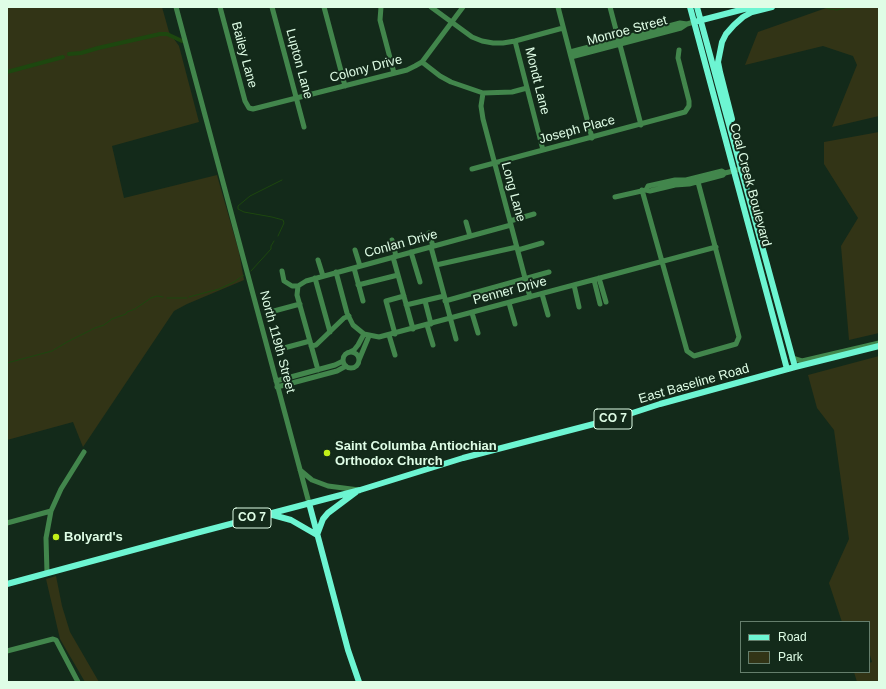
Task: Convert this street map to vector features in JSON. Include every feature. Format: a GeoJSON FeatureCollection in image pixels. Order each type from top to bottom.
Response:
{"type":"FeatureCollection","features":[{"type":"Feature","properties":{"kind":"main road","name":"Coal Creek Boulevard"},"geometry":{"type":"LineString","coordinates":[[690,7],[697,21],[739,162],[795,367]]}},
{"type":"Feature","properties":{"kind":"main road","name":"Coal Creek Boulevard"},"geometry":{"type":"LineString","coordinates":[[697,7],[697,21],[734,170],[787,369]]}},
{"type":"Feature","properties":{"kind":"main road","name":"Monroe Street"},"geometry":{"type":"LineString","coordinates":[[697,21],[752,7]]}},
{"type":"Feature","properties":{"kind":"main road"},"geometry":{"type":"LineString","coordinates":[[739,162],[735,129],[718,62],[719,53],[726,34],[743,17],[752,12],[772,7]]}},
{"type":"Feature","properties":{"kind":"main road","name":"East Baseline Road"},"geometry":{"type":"LineString","coordinates":[[7,584],[360,490],[484,452],[617,418],[660,404],[787,369],[879,346]]}},
{"type":"Feature","properties":{"kind":"main road"},"geometry":{"type":"LineString","coordinates":[[268,514],[291,520],[317,535],[323,519],[328,513],[360,490]]}},
{"type":"Feature","properties":{"kind":"main road","name":"North 119th Street"},"geometry":{"type":"LineString","coordinates":[[309,503],[348,650],[359,682]]}},
{"type":"Feature","properties":{"kind":"street","name":"North 119th Street"},"geometry":{"type":"LineString","coordinates":[[176,7],[309,503]]}},
{"type":"Feature","properties":{"kind":"street","name":"Bailey Lane"},"geometry":{"type":"LineString","coordinates":[[220,7],[245,102],[249,108]]}},
{"type":"Feature","properties":{"kind":"street","name":"Lupton Lane"},"geometry":{"type":"LineString","coordinates":[[272,7],[304,127]]}},
{"type":"Feature","properties":{"kind":"street"},"geometry":{"type":"LineString","coordinates":[[324,7],[345,86]]}},
{"type":"Feature","properties":{"kind":"street"},"geometry":{"type":"LineString","coordinates":[[381,7],[380,20],[394,73]]}},
{"type":"Feature","properties":{"kind":"street"},"geometry":{"type":"LineString","coordinates":[[431,7],[472,37],[482,41],[503,43],[563,28]]}},
{"type":"Feature","properties":{"kind":"street","name":"Colony Drive"},"geometry":{"type":"LineString","coordinates":[[249,108],[258,109],[407,70],[422,62],[463,7]]}},
{"type":"Feature","properties":{"kind":"street"},"geometry":{"type":"LineString","coordinates":[[558,7],[592,138]]}},
{"type":"Feature","properties":{"kind":"street"},"geometry":{"type":"LineString","coordinates":[[610,7],[641,125]]}},
{"type":"Feature","properties":{"kind":"street","name":"Monroe Street"},"geometry":{"type":"LineString","coordinates":[[571,54],[680,23],[687,24],[697,21]]}},
{"type":"Feature","properties":{"kind":"street","name":"Mondt Lane"},"geometry":{"type":"LineString","coordinates":[[515,41],[543,150]]}},
{"type":"Feature","properties":{"kind":"street","name":"Joseph Place"},"geometry":{"type":"LineString","coordinates":[[472,169],[641,125],[681,114],[688,110],[689,101],[678,58],[679,50]]}},
{"type":"Feature","properties":{"kind":"street"},"geometry":{"type":"LineString","coordinates":[[422,62],[440,76],[451,82],[483,93],[512,92],[527,88]]}},
{"type":"Feature","properties":{"kind":"street","name":"Long Lane"},"geometry":{"type":"LineString","coordinates":[[483,93],[481,106],[483,119],[530,297]]}},
{"type":"Feature","properties":{"kind":"street"},"geometry":{"type":"LineString","coordinates":[[615,197],[644,190],[650,191],[663,187],[698,182],[741,169]]}},
{"type":"Feature","properties":{"kind":"street"},"geometry":{"type":"LineString","coordinates":[[644,190],[648,186],[675,180],[686,180],[722,171],[725,173]]}},
{"type":"Feature","properties":{"kind":"street"},"geometry":{"type":"LineString","coordinates":[[644,190],[687,351],[694,356],[736,344],[739,337],[698,182]]}},
{"type":"Feature","properties":{"kind":"street","name":"Conlan Drive"},"geometry":{"type":"LineString","coordinates":[[298,286],[306,280],[470,236],[534,214]]}},
{"type":"Feature","properties":{"kind":"street"},"geometry":{"type":"LineString","coordinates":[[466,222],[470,236]]}},
{"type":"Feature","properties":{"kind":"street"},"geometry":{"type":"LineString","coordinates":[[429,233],[456,339]]}},
{"type":"Feature","properties":{"kind":"street"},"geometry":{"type":"LineString","coordinates":[[392,240],[398,274],[413,329]]}},
{"type":"Feature","properties":{"kind":"street"},"geometry":{"type":"LineString","coordinates":[[436,265],[542,243]]}},
{"type":"Feature","properties":{"kind":"street","name":"Penner Drive"},"geometry":{"type":"LineString","coordinates":[[366,335],[379,337],[413,329],[716,247]]}},
{"type":"Feature","properties":{"kind":"street"},"geometry":{"type":"LineString","coordinates":[[355,250],[360,266]]}},
{"type":"Feature","properties":{"kind":"street"},"geometry":{"type":"LineString","coordinates":[[412,252],[420,282]]}},
{"type":"Feature","properties":{"kind":"street"},"geometry":{"type":"LineString","coordinates":[[318,260],[322,276]]}},
{"type":"Feature","properties":{"kind":"street"},"geometry":{"type":"LineString","coordinates":[[354,268],[363,301]]}},
{"type":"Feature","properties":{"kind":"street"},"geometry":{"type":"LineString","coordinates":[[282,271],[284,281],[292,286],[298,286],[297,295],[318,370]]}},
{"type":"Feature","properties":{"kind":"street"},"geometry":{"type":"LineString","coordinates":[[336,272],[353,325],[366,335]]}},
{"type":"Feature","properties":{"kind":"street"},"geometry":{"type":"LineString","coordinates":[[406,306],[526,279],[549,272]]}},
{"type":"Feature","properties":{"kind":"street"},"geometry":{"type":"LineString","coordinates":[[358,285],[398,274]]}},
{"type":"Feature","properties":{"kind":"street"},"geometry":{"type":"LineString","coordinates":[[315,278],[330,332]]}},
{"type":"Feature","properties":{"kind":"street"},"geometry":{"type":"LineString","coordinates":[[596,279],[603,303]]}},
{"type":"Feature","properties":{"kind":"street"},"geometry":{"type":"LineString","coordinates":[[574,285],[579,307]]}},
{"type":"Feature","properties":{"kind":"street"},"geometry":{"type":"LineString","coordinates":[[542,294],[548,315]]}},
{"type":"Feature","properties":{"kind":"street"},"geometry":{"type":"LineString","coordinates":[[395,355],[386,301],[404,296]]}},
{"type":"Feature","properties":{"kind":"street"},"geometry":{"type":"LineString","coordinates":[[424,301],[433,345]]}},
{"type":"Feature","properties":{"kind":"street"},"geometry":{"type":"LineString","coordinates":[[509,302],[515,324]]}},
{"type":"Feature","properties":{"kind":"street"},"geometry":{"type":"LineString","coordinates":[[274,311],[300,304]]}},
{"type":"Feature","properties":{"kind":"street"},"geometry":{"type":"LineString","coordinates":[[472,312],[478,333]]}},
{"type":"Feature","properties":{"kind":"street"},"geometry":{"type":"LineString","coordinates":[[284,348],[311,344],[316,345],[344,318],[349,316]]}},
{"type":"Feature","properties":{"kind":"street"},"geometry":{"type":"LineString","coordinates":[[277,384],[343,361],[344,356],[354,350],[366,335]]}},
{"type":"Feature","properties":{"kind":"street"},"geometry":{"type":"LineString","coordinates":[[343,361],[346,366],[351,368],[356,366],[366,335]]}},
{"type":"Feature","properties":{"kind":"street"},"geometry":{"type":"LineString","coordinates":[[792,358],[802,361],[879,343]]}},
{"type":"Feature","properties":{"kind":"street"},"geometry":{"type":"LineString","coordinates":[[350,352],[355,353],[358,360]]}},
{"type":"Feature","properties":{"kind":"street"},"geometry":{"type":"LineString","coordinates":[[277,384],[337,371],[346,366]]}},
{"type":"Feature","properties":{"kind":"street"},"geometry":{"type":"LineString","coordinates":[[46,573],[46,538],[51,510],[60,489],[84,452]]}},
{"type":"Feature","properties":{"kind":"street"},"geometry":{"type":"LineString","coordinates":[[300,470],[312,480],[328,486],[360,490]]}},
{"type":"Feature","properties":{"kind":"street"},"geometry":{"type":"LineString","coordinates":[[7,522],[51,510]]}},
{"type":"Feature","properties":{"kind":"street"},"geometry":{"type":"LineString","coordinates":[[7,651],[56,640],[78,682]]}},
{"type":"Feature","properties":{"kind":"green space"},"geometry":{"type":"Polygon","coordinates":[[[7,7],[162,7],[169,32],[179,46],[199,122],[112,146],[124,198],[217,175],[239,252],[244,280],[174,311],[83,447],[73,422],[7,440],[7,7]]]}},
{"type":"Feature","properties":{"kind":"green space"},"geometry":{"type":"Polygon","coordinates":[[[829,7],[879,7],[879,116],[832,127],[857,65],[853,56],[823,46],[745,65],[758,32],[829,7]]]}},
{"type":"Feature","properties":{"kind":"green space"},"geometry":{"type":"Polygon","coordinates":[[[879,132],[879,333],[849,340],[841,246],[858,218],[824,164],[824,142],[879,132]]]}},
{"type":"Feature","properties":{"kind":"green space"},"geometry":{"type":"Polygon","coordinates":[[[879,356],[879,682],[857,682],[854,673],[870,673],[870,663],[872,662],[870,655],[870,621],[842,621],[829,583],[849,539],[834,430],[817,408],[808,375],[879,356]]]}},
{"type":"Feature","properties":{"kind":"green space"},"geometry":{"type":"Polygon","coordinates":[[[56,576],[62,606],[70,632],[99,682],[85,682],[60,639],[46,579],[56,576]]]}},
{"type":"Feature","properties":{"kind":"waterway"},"geometry":{"type":"LineString","coordinates":[[824,7],[837,10],[845,8]]}},
{"type":"Feature","properties":{"kind":"waterway"},"geometry":{"type":"LineString","coordinates":[[69,54],[81,53],[160,34],[167,34],[182,41]]}},
{"type":"Feature","properties":{"kind":"waterway"},"geometry":{"type":"LineString","coordinates":[[7,72],[63,57]]}},
{"type":"Feature","properties":{"kind":"waterway"},"geometry":{"type":"LineString","coordinates":[[278,236],[284,223],[283,220],[244,212],[238,209],[238,206],[250,196],[282,180]]}},
{"type":"Feature","properties":{"kind":"waterway"},"geometry":{"type":"LineString","coordinates":[[251,271],[271,249],[274,241]]}},
{"type":"Feature","properties":{"kind":"waterway"},"geometry":{"type":"LineString","coordinates":[[189,297],[219,289],[234,282],[244,275]]}},
{"type":"Feature","properties":{"kind":"waterway"},"geometry":{"type":"LineString","coordinates":[[7,363],[52,351],[67,342],[104,325],[112,319],[126,314],[151,298],[157,296],[163,297]]}},
{"type":"Feature","properties":{"kind":"waterway"},"geometry":{"type":"LineString","coordinates":[[167,298],[187,298]]}},
{"type":"Feature","properties":{"kind":"place","name":"Saint Columba Antiochian Orthodox Church"},"geometry":{"type":"Point","coordinates":[327,453]}},
{"type":"Feature","properties":{"kind":"place","name":"Bolyard's"},"geometry":{"type":"Point","coordinates":[56,537]}}]}
